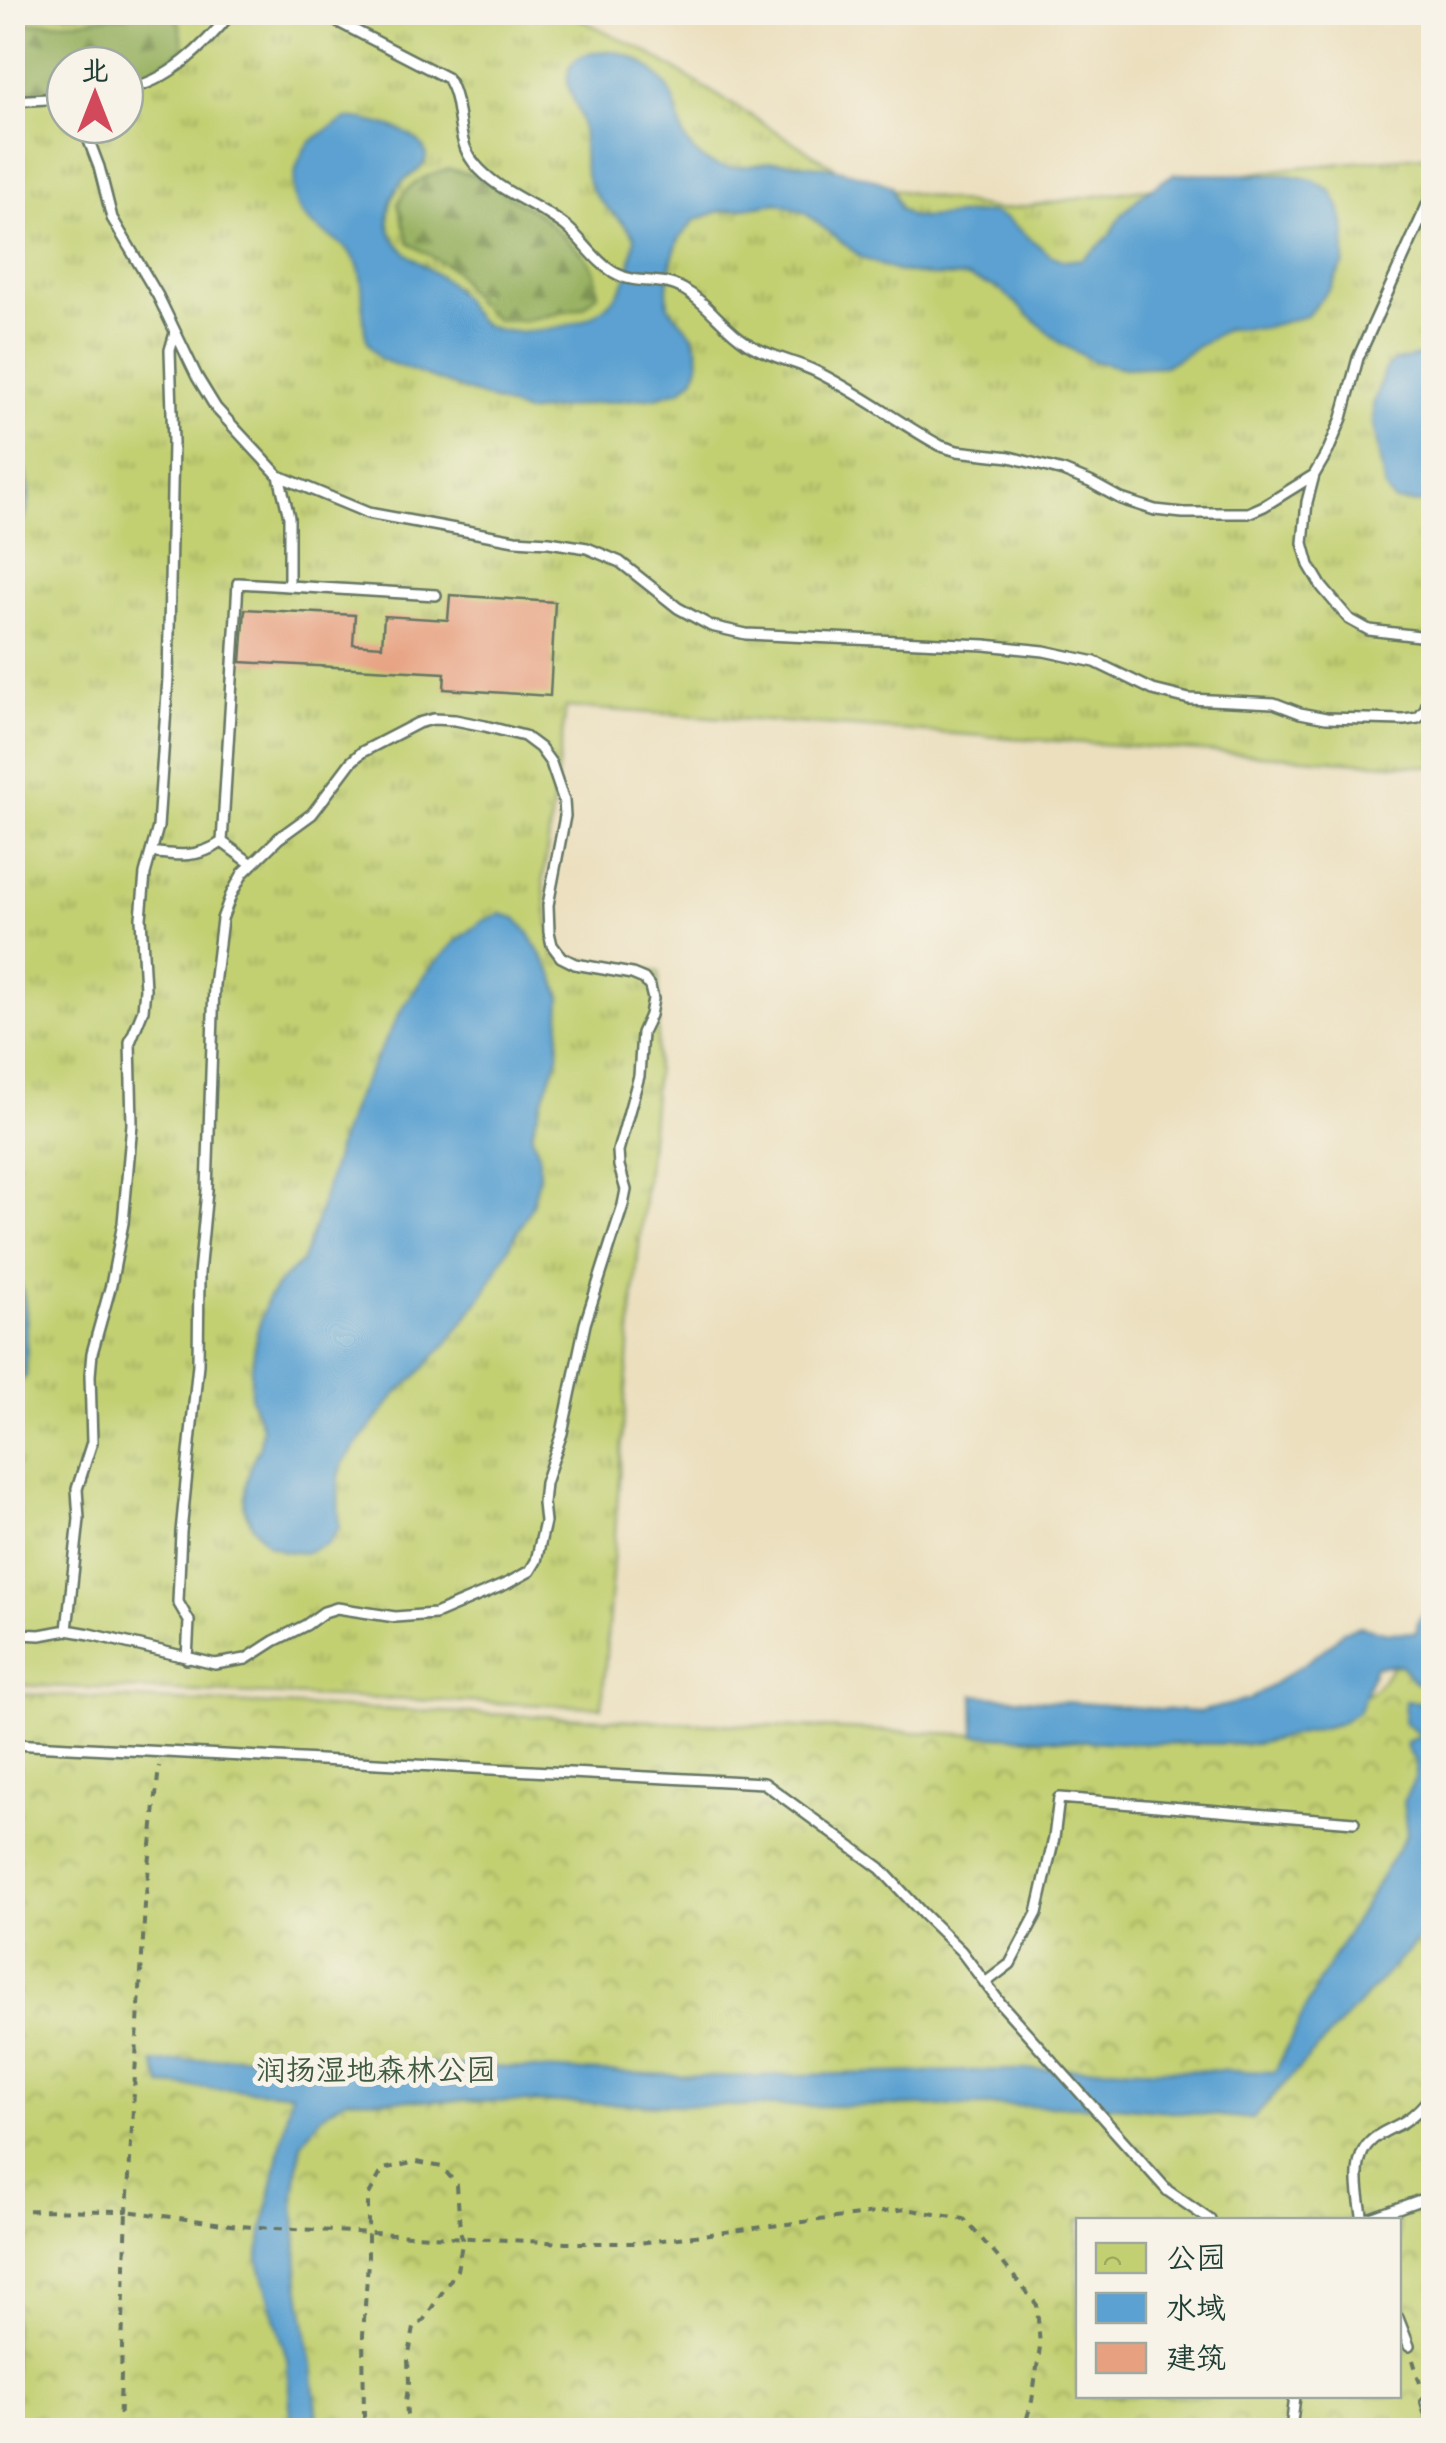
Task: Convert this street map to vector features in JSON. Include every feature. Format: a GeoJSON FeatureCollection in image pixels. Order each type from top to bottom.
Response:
{"type":"FeatureCollection","features":[{"type":"Feature","properties":{"kind":"lane"},"geometry":{"type":"LineString","coordinates":[[145,86],[187,58],[232,12]]}},
{"type":"Feature","properties":{"kind":"lane"},"geometry":{"type":"LineString","coordinates":[[318,12],[447,78],[453,88],[462,138],[475,164],[569,229],[621,276],[673,284],[713,311],[748,344],[816,371],[941,446],[1063,471],[1121,498],[1155,510],[1182,513],[1248,513],[1314,475]]}},
{"type":"Feature","properties":{"kind":"lane"},"geometry":{"type":"LineString","coordinates":[[12,101],[45,100]]}},
{"type":"Feature","properties":{"kind":"lane"},"geometry":{"type":"LineString","coordinates":[[91,145],[112,218],[216,408],[279,476],[368,513],[514,540],[586,548],[620,562],[678,608],[710,626],[746,634],[1044,651],[1095,662],[1153,690],[1189,699],[1274,702],[1326,718],[1418,718],[1425,710],[1434,681]]}},
{"type":"Feature","properties":{"kind":"lane"},"geometry":{"type":"LineString","coordinates":[[1434,190],[1358,358],[1342,418],[1314,475],[1303,543],[1309,565],[1322,587],[1349,619],[1369,630],[1419,636],[1430,642],[1434,656]]}},
{"type":"Feature","properties":{"kind":"lane"},"geometry":{"type":"LineString","coordinates":[[67,1630],[78,1533],[78,1489],[92,1442],[92,1353],[123,1223],[132,1124],[130,1042],[144,1000],[141,918],[145,874],[158,826],[168,678],[173,443],[170,350],[175,334]]}},
{"type":"Feature","properties":{"kind":"lane"},"geometry":{"type":"LineString","coordinates":[[279,476],[289,517],[289,586]]}},
{"type":"Feature","properties":{"kind":"lane"},"geometry":{"type":"LineString","coordinates":[[222,842],[238,584],[436,595]]}},
{"type":"Feature","properties":{"kind":"lane"},"geometry":{"type":"LineString","coordinates":[[12,1631],[40,1636],[67,1630],[187,1659],[215,1664],[246,1659],[337,1608],[395,1617],[435,1614],[530,1572],[545,1522],[545,1484],[562,1433],[586,1324],[623,1205],[626,1190],[618,1166],[618,1151],[639,1076],[642,1034],[653,999],[644,980],[632,974],[575,964],[561,957],[552,946],[548,904],[561,846],[564,800],[551,763],[524,736],[455,720],[432,719],[362,752],[312,814],[243,874],[222,919],[214,984],[198,1364],[181,1532],[178,1602],[188,1621],[187,1659]]}},
{"type":"Feature","properties":{"kind":"lane"},"geometry":{"type":"LineString","coordinates":[[151,852],[197,856],[222,842]]}},
{"type":"Feature","properties":{"kind":"lane"},"geometry":{"type":"LineString","coordinates":[[222,842],[252,864]]}},
{"type":"Feature","properties":{"kind":"lane"},"geometry":{"type":"LineString","coordinates":[[12,1744],[764,1783],[880,1868],[962,1952],[1168,2191],[1207,2218]]}},
{"type":"Feature","properties":{"kind":"lane"},"geometry":{"type":"LineString","coordinates":[[986,1983],[1010,1964],[1037,1913],[1059,1798],[1354,1822]]}},
{"type":"Feature","properties":{"kind":"lane"},"geometry":{"type":"LineString","coordinates":[[1364,2218],[1358,2186],[1361,2155],[1370,2141],[1406,2120],[1434,2092]]}},
{"type":"Feature","properties":{"kind":"lane"},"geometry":{"type":"LineString","coordinates":[[1370,2218],[1434,2196]]}},
{"type":"Feature","properties":{"kind":"lane"},"geometry":{"type":"LineString","coordinates":[[1401,2326],[1409,2346]]}},
{"type":"Feature","properties":{"kind":"lane"},"geometry":{"type":"LineString","coordinates":[[1292,2430],[1296,2398]]}},
{"type":"Feature","properties":{"kind":"lane"},"geometry":{"type":"LineString","coordinates":[[1426,2402],[1431,2417],[1434,2416]]}},
{"type":"Feature","properties":{"kind":"path"},"geometry":{"type":"LineString","coordinates":[[119,2430],[145,1905],[161,1752]]}},
{"type":"Feature","properties":{"kind":"path"},"geometry":{"type":"LineString","coordinates":[[375,2430],[364,2417],[368,2196],[383,2169],[417,2162],[442,2167],[457,2185],[464,2239],[457,2270],[414,2328],[408,2360],[408,2429]]}},
{"type":"Feature","properties":{"kind":"path"},"geometry":{"type":"LineString","coordinates":[[12,2210],[127,2211],[238,2226],[566,2244],[638,2242],[906,2209],[964,2220],[1036,2305],[1040,2346],[1032,2401],[1024,2428],[1008,2430]]}},
{"type":"Feature","properties":{"kind":"path"},"geometry":{"type":"LineString","coordinates":[[1409,2346],[1426,2402]]}},
{"type":"Feature","properties":{"kind":"path"},"geometry":{"type":"LineString","coordinates":[[389,2430],[568,2430]]}},
{"type":"Feature","properties":{"kind":"green space"},"geometry":{"type":"Polygon","coordinates":[[[13,13],[567,13],[647,52],[860,183],[999,210],[1289,168],[1433,155],[1433,767],[566,707],[543,880],[554,956],[659,972],[653,1109],[630,1335],[602,1707],[13,1685],[13,13]]]}},
{"type":"Feature","properties":{"kind":"green space"},"geometry":{"type":"Polygon","coordinates":[[[129,13],[167,13],[179,21],[184,49],[145,75],[145,45],[45,45],[45,89],[13,92],[13,24],[81,21],[129,13]]]}},
{"type":"Feature","properties":{"kind":"green space"},"geometry":{"type":"Polygon","coordinates":[[[449,169],[474,175],[539,214],[584,255],[594,269],[598,294],[584,307],[523,321],[497,320],[475,301],[454,270],[409,243],[398,204],[419,180],[449,169]]]}},
{"type":"Feature","properties":{"kind":"green space"},"geometry":{"type":"Polygon","coordinates":[[[12,362],[23,385],[23,420],[13,434],[12,362]]]}},
{"type":"Feature","properties":{"kind":"green space","name":"润扬湿地森林公园"},"geometry":{"type":"Polygon","coordinates":[[[1399,1659],[1429,1679],[1425,1717],[1434,1726],[1433,2430],[13,2430],[13,1694],[1194,1744],[1322,1719],[1375,1689],[1399,1659]]]}},
{"type":"Feature","properties":{"kind":"water"},"geometry":{"type":"Polygon","coordinates":[[[592,52],[626,55],[653,71],[672,96],[690,147],[703,159],[721,167],[782,162],[850,172],[891,186],[900,209],[909,216],[990,212],[1007,219],[1050,255],[1065,261],[1082,259],[1099,246],[1123,213],[1144,193],[1174,174],[1289,175],[1313,180],[1331,191],[1340,207],[1346,233],[1344,264],[1307,316],[1262,328],[1226,329],[1165,366],[1125,368],[1093,361],[1060,343],[1000,289],[967,277],[896,271],[862,258],[805,213],[778,203],[717,212],[695,220],[679,239],[671,262],[668,306],[692,334],[699,364],[695,377],[681,390],[656,397],[526,413],[380,359],[367,340],[361,276],[354,258],[310,223],[295,201],[294,179],[304,150],[318,136],[347,119],[377,123],[411,136],[420,143],[426,157],[395,191],[389,217],[393,238],[413,258],[450,284],[474,316],[490,327],[520,332],[570,325],[595,314],[621,290],[635,237],[597,197],[585,171],[582,125],[568,76],[575,60],[592,52]]]}},
{"type":"Feature","properties":{"kind":"water"},"geometry":{"type":"Polygon","coordinates":[[[1433,352],[1433,503],[1395,502],[1385,489],[1373,405],[1384,371],[1393,362],[1433,352]]]}},
{"type":"Feature","properties":{"kind":"water"},"geometry":{"type":"Polygon","coordinates":[[[13,457],[24,470],[29,491],[13,561],[13,457]]]}},
{"type":"Feature","properties":{"kind":"water"},"geometry":{"type":"Polygon","coordinates":[[[501,914],[516,918],[528,932],[555,978],[561,997],[558,1057],[532,1136],[539,1153],[539,1178],[532,1205],[483,1295],[448,1342],[399,1391],[343,1463],[338,1481],[339,1528],[329,1543],[304,1553],[283,1551],[267,1544],[244,1507],[246,1484],[262,1427],[251,1398],[251,1372],[267,1300],[280,1281],[301,1263],[355,1099],[402,1009],[427,972],[455,942],[484,920],[501,914]]]}},
{"type":"Feature","properties":{"kind":"water"},"geometry":{"type":"Polygon","coordinates":[[[12,1269],[22,1290],[27,1335],[26,1376],[13,1384],[12,1269]]]}},
{"type":"Feature","properties":{"kind":"water"},"geometry":{"type":"Polygon","coordinates":[[[1433,1522],[1433,1683],[1415,1683],[1401,1665],[1375,1666],[1359,1711],[1338,1724],[1256,1744],[1125,1743],[975,1735],[974,1695],[1198,1712],[1249,1700],[1311,1659],[1343,1631],[1360,1626],[1388,1633],[1417,1632],[1417,1623],[1431,1600],[1425,1595],[1433,1522]]]}},
{"type":"Feature","properties":{"kind":"water"},"geometry":{"type":"Polygon","coordinates":[[[1405,1701],[1433,1703],[1433,1924],[1252,2119],[1116,2106],[739,2106],[346,2099],[321,2116],[301,2144],[294,2197],[299,2284],[319,2430],[290,2430],[287,2359],[258,2258],[291,2093],[162,2085],[153,2063],[246,2056],[714,2077],[1099,2068],[1275,2072],[1319,1981],[1407,1834],[1403,1802],[1416,1776],[1416,1762],[1406,1742],[1422,1736],[1404,1723],[1405,1701]]]}},
{"type":"Feature","properties":{"kind":"building"},"geometry":{"type":"Polygon","coordinates":[[[450,595],[555,602],[550,696],[444,689],[445,673],[241,662],[245,609],[355,615],[353,644],[382,646],[384,616],[448,620],[450,595]]]}}]}
